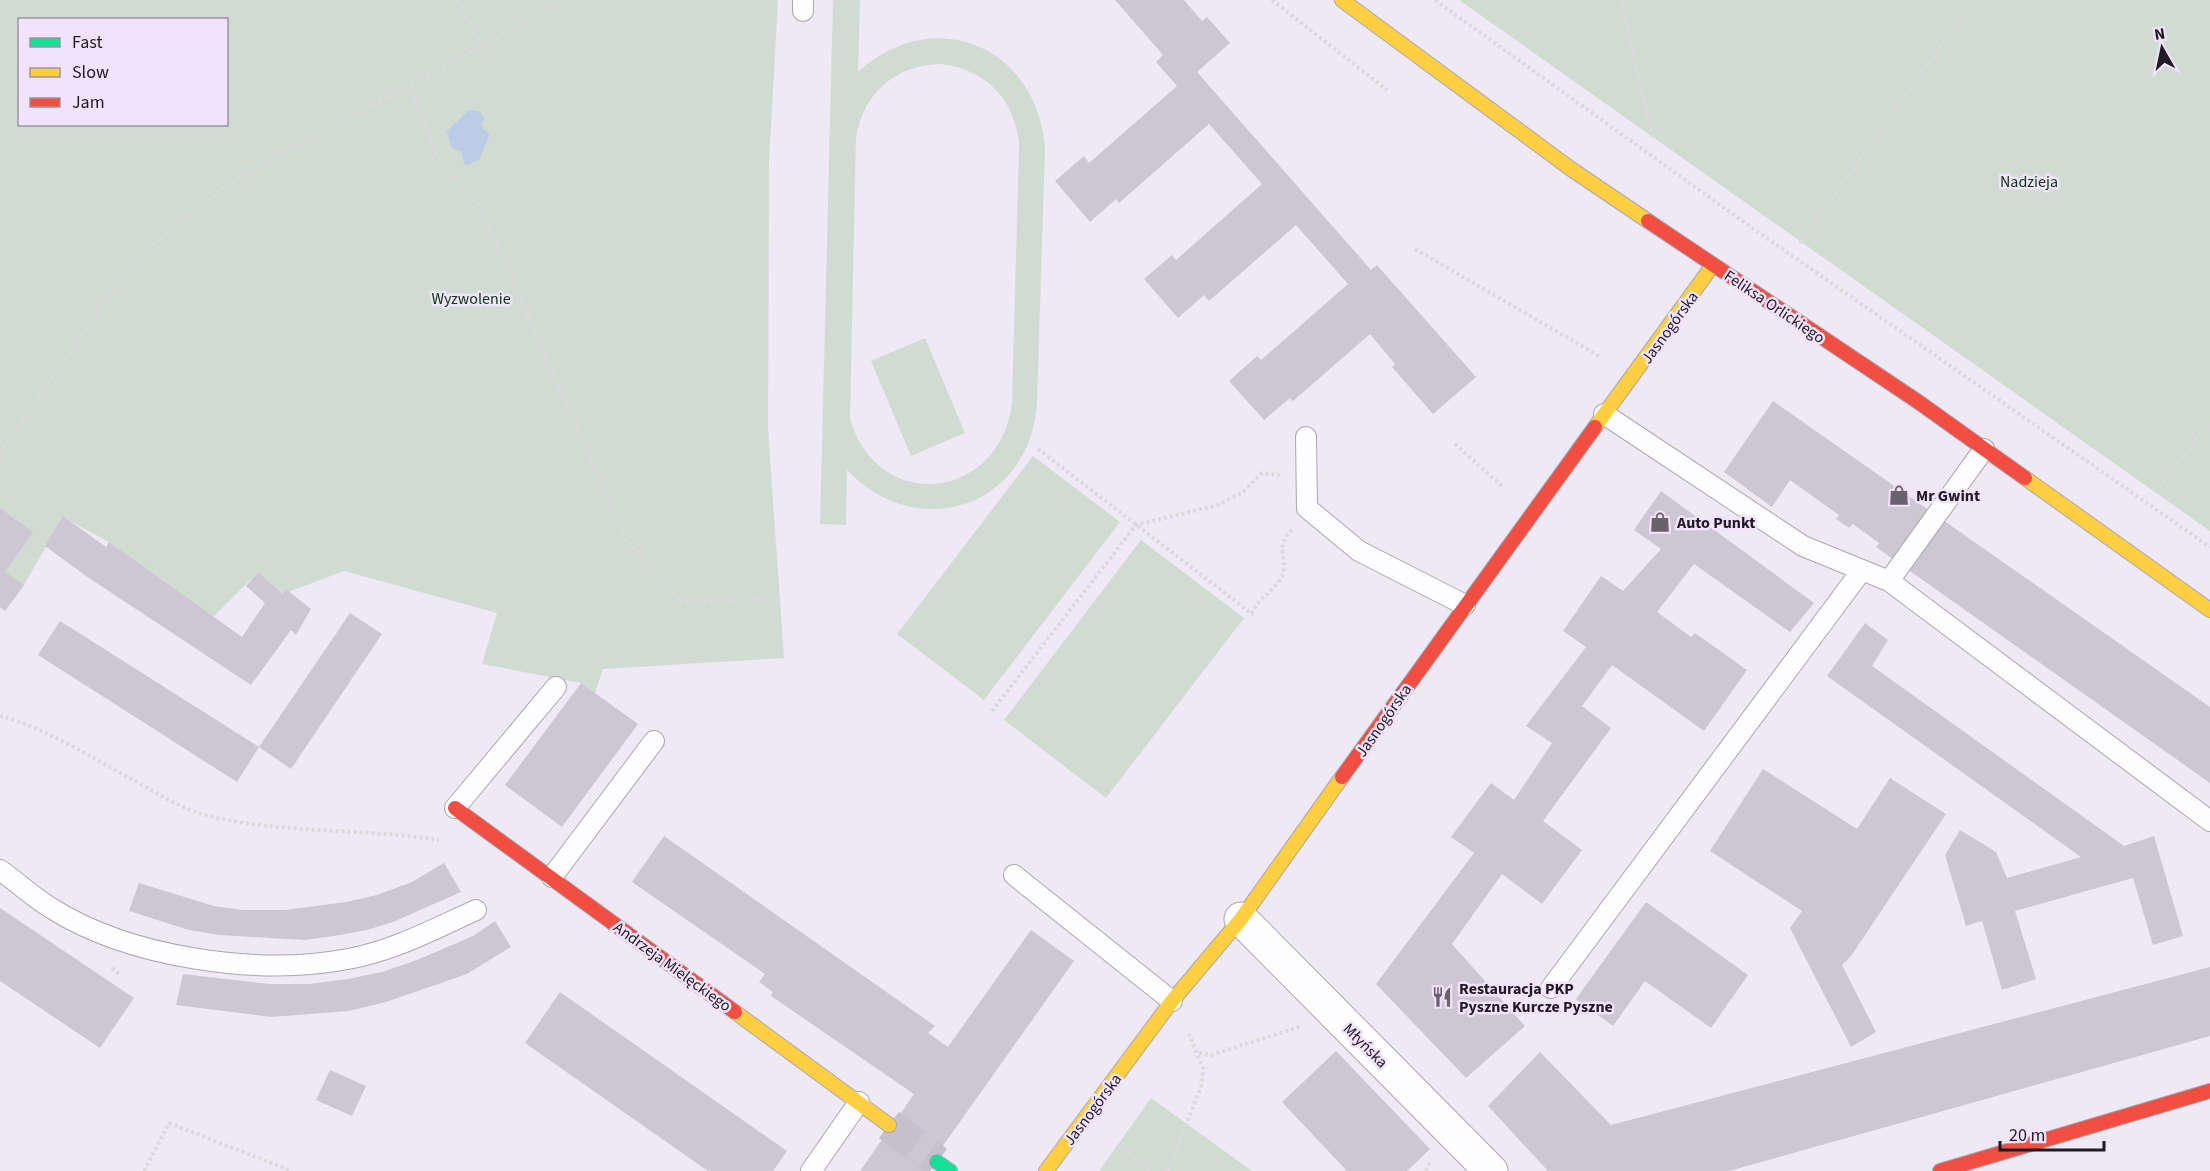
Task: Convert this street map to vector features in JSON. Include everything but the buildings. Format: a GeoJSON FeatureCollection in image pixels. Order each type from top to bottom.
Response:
{"type":"FeatureCollection","features":[{"type":"Feature","properties":{"kind":"street","name":"Feliksa Orlickiego"},"geometry":{"type":"LineString","coordinates":[[1342,0],[1571,169],[1984,449],[2210,610]]}},
{"type":"Feature","properties":{"kind":"street","name":"Jasnogórska"},"geometry":{"type":"LineString","coordinates":[[1046,1171],[1172,1001],[1241,919],[1465,605],[1713,265]]}},
{"type":"Feature","properties":{"kind":"street","name":"Andrzeja Mielęckiego"},"geometry":{"type":"LineString","coordinates":[[455,808],[889,1125]]}},
{"type":"Feature","properties":{"kind":"street","name":"Młyńska"},"geometry":{"type":"LineString","coordinates":[[1241,919],[1491,1171]]}},
{"type":"Feature","properties":{"kind":"street"},"geometry":{"type":"LineString","coordinates":[[1941,1171],[2210,1091]]}},
{"type":"Feature","properties":{"kind":"street"},"geometry":{"type":"LineString","coordinates":[[937,1162],[950,1171]]}},
{"type":"Feature","properties":{"kind":"lane"},"geometry":{"type":"LineString","coordinates":[[1604,414],[1803,546],[1889,581],[2210,820]]}},
{"type":"Feature","properties":{"kind":"lane"},"geometry":{"type":"LineString","coordinates":[[1306,437],[1307,508],[1359,551],[1465,605]]}},
{"type":"Feature","properties":{"kind":"lane"},"geometry":{"type":"LineString","coordinates":[[1889,581],[1984,449]]}},
{"type":"Feature","properties":{"kind":"lane"},"geometry":{"type":"LineString","coordinates":[[1551,988],[1862,570]]}},
{"type":"Feature","properties":{"kind":"lane"},"geometry":{"type":"LineString","coordinates":[[455,808],[556,687]]}},
{"type":"Feature","properties":{"kind":"lane"},"geometry":{"type":"LineString","coordinates":[[552,877],[654,741]]}},
{"type":"Feature","properties":{"kind":"lane"},"geometry":{"type":"LineString","coordinates":[[0,870],[52,909],[107,934],[168,954],[231,964],[295,966],[349,959],[398,945],[476,910]]}},
{"type":"Feature","properties":{"kind":"lane"},"geometry":{"type":"LineString","coordinates":[[1014,875],[1172,1001]]}},
{"type":"Feature","properties":{"kind":"lane"},"geometry":{"type":"LineString","coordinates":[[811,1171],[859,1102]]}},
{"type":"Feature","properties":{"kind":"path"},"geometry":{"type":"LineString","coordinates":[[457,0],[482,45]]}},
{"type":"Feature","properties":{"kind":"path"},"geometry":{"type":"LineString","coordinates":[[0,453],[136,258],[231,182],[566,0]]}},
{"type":"Feature","properties":{"kind":"path"},"geometry":{"type":"LineString","coordinates":[[1272,0],[1387,90]]}},
{"type":"Feature","properties":{"kind":"path"},"geometry":{"type":"LineString","coordinates":[[1435,0],[1748,225],[2210,547]]}},
{"type":"Feature","properties":{"kind":"path"},"geometry":{"type":"LineString","coordinates":[[1621,0],[1653,138]]}},
{"type":"Feature","properties":{"kind":"path"},"geometry":{"type":"LineString","coordinates":[[1800,243],[1974,0]]}},
{"type":"Feature","properties":{"kind":"path"},"geometry":{"type":"LineString","coordinates":[[410,85],[436,155],[482,210],[625,539],[681,602],[780,599]]}},
{"type":"Feature","properties":{"kind":"path"},"geometry":{"type":"LineString","coordinates":[[1415,249],[1599,356]]}},
{"type":"Feature","properties":{"kind":"path"},"geometry":{"type":"LineString","coordinates":[[2156,493],[2210,421]]}},
{"type":"Feature","properties":{"kind":"path"},"geometry":{"type":"LineString","coordinates":[[1455,444],[1504,488]]}},
{"type":"Feature","properties":{"kind":"path"},"geometry":{"type":"LineString","coordinates":[[1038,449],[1252,614],[1256,602],[1269,592],[1281,577],[1284,566],[1281,547],[1284,537],[1295,527],[1307,508]]}},
{"type":"Feature","properties":{"kind":"path"},"geometry":{"type":"LineString","coordinates":[[992,711],[1137,525],[1218,505],[1243,492],[1262,473],[1306,477]]}},
{"type":"Feature","properties":{"kind":"path"},"geometry":{"type":"LineString","coordinates":[[0,716],[18,721],[54,739],[174,804],[209,816],[320,831],[379,832],[444,841]]}},
{"type":"Feature","properties":{"kind":"path"},"geometry":{"type":"LineString","coordinates":[[1168,1171],[1202,1084],[1203,1068],[1199,1053],[1172,1001]]}},
{"type":"Feature","properties":{"kind":"path"},"geometry":{"type":"LineString","coordinates":[[1199,1053],[1211,1055],[1311,1023]]}},
{"type":"Feature","properties":{"kind":"path"},"geometry":{"type":"LineString","coordinates":[[144,1171],[169,1124],[292,1171]]}},
{"type":"Feature","properties":{"kind":"path"},"geometry":{"type":"LineString","coordinates":[[1124,1149],[1152,1171]]}},
{"type":"Feature","properties":{"kind":"green space","name":"Wyzwolenie"},"geometry":{"type":"Polygon","coordinates":[[[0,0],[778,0],[769,162],[768,429],[784,658],[603,669],[595,693],[581,683],[482,664],[497,613],[344,571],[283,594],[258,572],[213,617],[109,542],[63,517],[24,585],[5,611],[0,607],[0,0]]]}},
{"type":"Feature","properties":{"kind":"green space"},"geometry":{"type":"Polygon","coordinates":[[[833,0],[860,0],[858,72],[888,51],[918,40],[948,39],[977,46],[1002,61],[1023,83],[1038,113],[1045,148],[1037,403],[1030,439],[1014,468],[992,490],[966,504],[936,509],[905,506],[875,493],[847,470],[846,525],[820,524],[833,0]],[[941,64],[925,66],[896,76],[875,94],[866,107],[856,137],[850,418],[864,449],[884,470],[909,481],[936,484],[961,477],[984,461],[1002,437],[1012,404],[1019,145],[1017,129],[1005,101],[996,90],[985,80],[957,67],[941,64]]]}},
{"type":"Feature","properties":{"kind":"green space","name":"Nadzieja"},"geometry":{"type":"Polygon","coordinates":[[[1459,0],[2210,0],[2210,531],[1459,0]]]}},
{"type":"Feature","properties":{"kind":"green space"},"geometry":{"type":"Polygon","coordinates":[[[925,338],[965,433],[911,456],[871,361],[925,338]]]}},
{"type":"Feature","properties":{"kind":"green space"},"geometry":{"type":"Polygon","coordinates":[[[1033,456],[1120,522],[984,700],[897,634],[1033,456]]]}},
{"type":"Feature","properties":{"kind":"green space"},"geometry":{"type":"Polygon","coordinates":[[[1141,540],[1244,618],[1106,798],[1004,720],[1141,540]]]}},
{"type":"Feature","properties":{"kind":"green space"},"geometry":{"type":"Polygon","coordinates":[[[1151,1098],[1252,1171],[1099,1171],[1151,1098]]]}},
{"type":"Feature","properties":{"kind":"water"},"geometry":{"type":"Polygon","coordinates":[[[469,110],[478,111],[485,118],[481,123],[484,130],[490,134],[479,160],[465,166],[461,152],[452,148],[447,131],[469,110]]]}},
{"type":"Feature","properties":{"kind":"tunnel"},"geometry":{"type":"LineString","coordinates":[[889,1125],[937,1162]]}},
{"type":"Feature","properties":{"kind":"traffic: fast"},"geometry":{"type":"LineString","coordinates":[[937,1162],[950,1171]]}},
{"type":"Feature","properties":{"kind":"traffic: slow"},"geometry":{"type":"LineString","coordinates":[[1342,0],[1571,169],[1648,221]]}},
{"type":"Feature","properties":{"kind":"traffic: slow"},"geometry":{"type":"LineString","coordinates":[[1595,427],[1713,265]]}},
{"type":"Feature","properties":{"kind":"traffic: slow"},"geometry":{"type":"LineString","coordinates":[[2025,478],[2210,610]]}},
{"type":"Feature","properties":{"kind":"traffic: slow"},"geometry":{"type":"LineString","coordinates":[[1046,1171],[1172,1001],[1241,919],[1342,777]]}},
{"type":"Feature","properties":{"kind":"traffic: slow"},"geometry":{"type":"LineString","coordinates":[[735,1012],[889,1125]]}},
{"type":"Feature","properties":{"kind":"traffic: jam"},"geometry":{"type":"LineString","coordinates":[[1648,221],[1917,401],[2025,478]]}},
{"type":"Feature","properties":{"kind":"traffic: jam"},"geometry":{"type":"LineString","coordinates":[[1342,777],[1595,427]]}},
{"type":"Feature","properties":{"kind":"traffic: jam"},"geometry":{"type":"LineString","coordinates":[[455,808],[735,1012]]}},
{"type":"Feature","properties":{"kind":"traffic: jam"},"geometry":{"type":"LineString","coordinates":[[1940,1171],[2210,1091]]}},
{"type":"Feature","properties":{"kind":"place","name":"Mr Gwint"},"geometry":{"type":"Point","coordinates":[1899,495]}},
{"type":"Feature","properties":{"kind":"place","name":"Auto Punkt"},"geometry":{"type":"Point","coordinates":[1660,522]}},
{"type":"Feature","properties":{"kind":"place","name":"Restauracja PKP Pyszne Kurcze Pyszne"},"geometry":{"type":"Point","coordinates":[1442,997]}}]}
